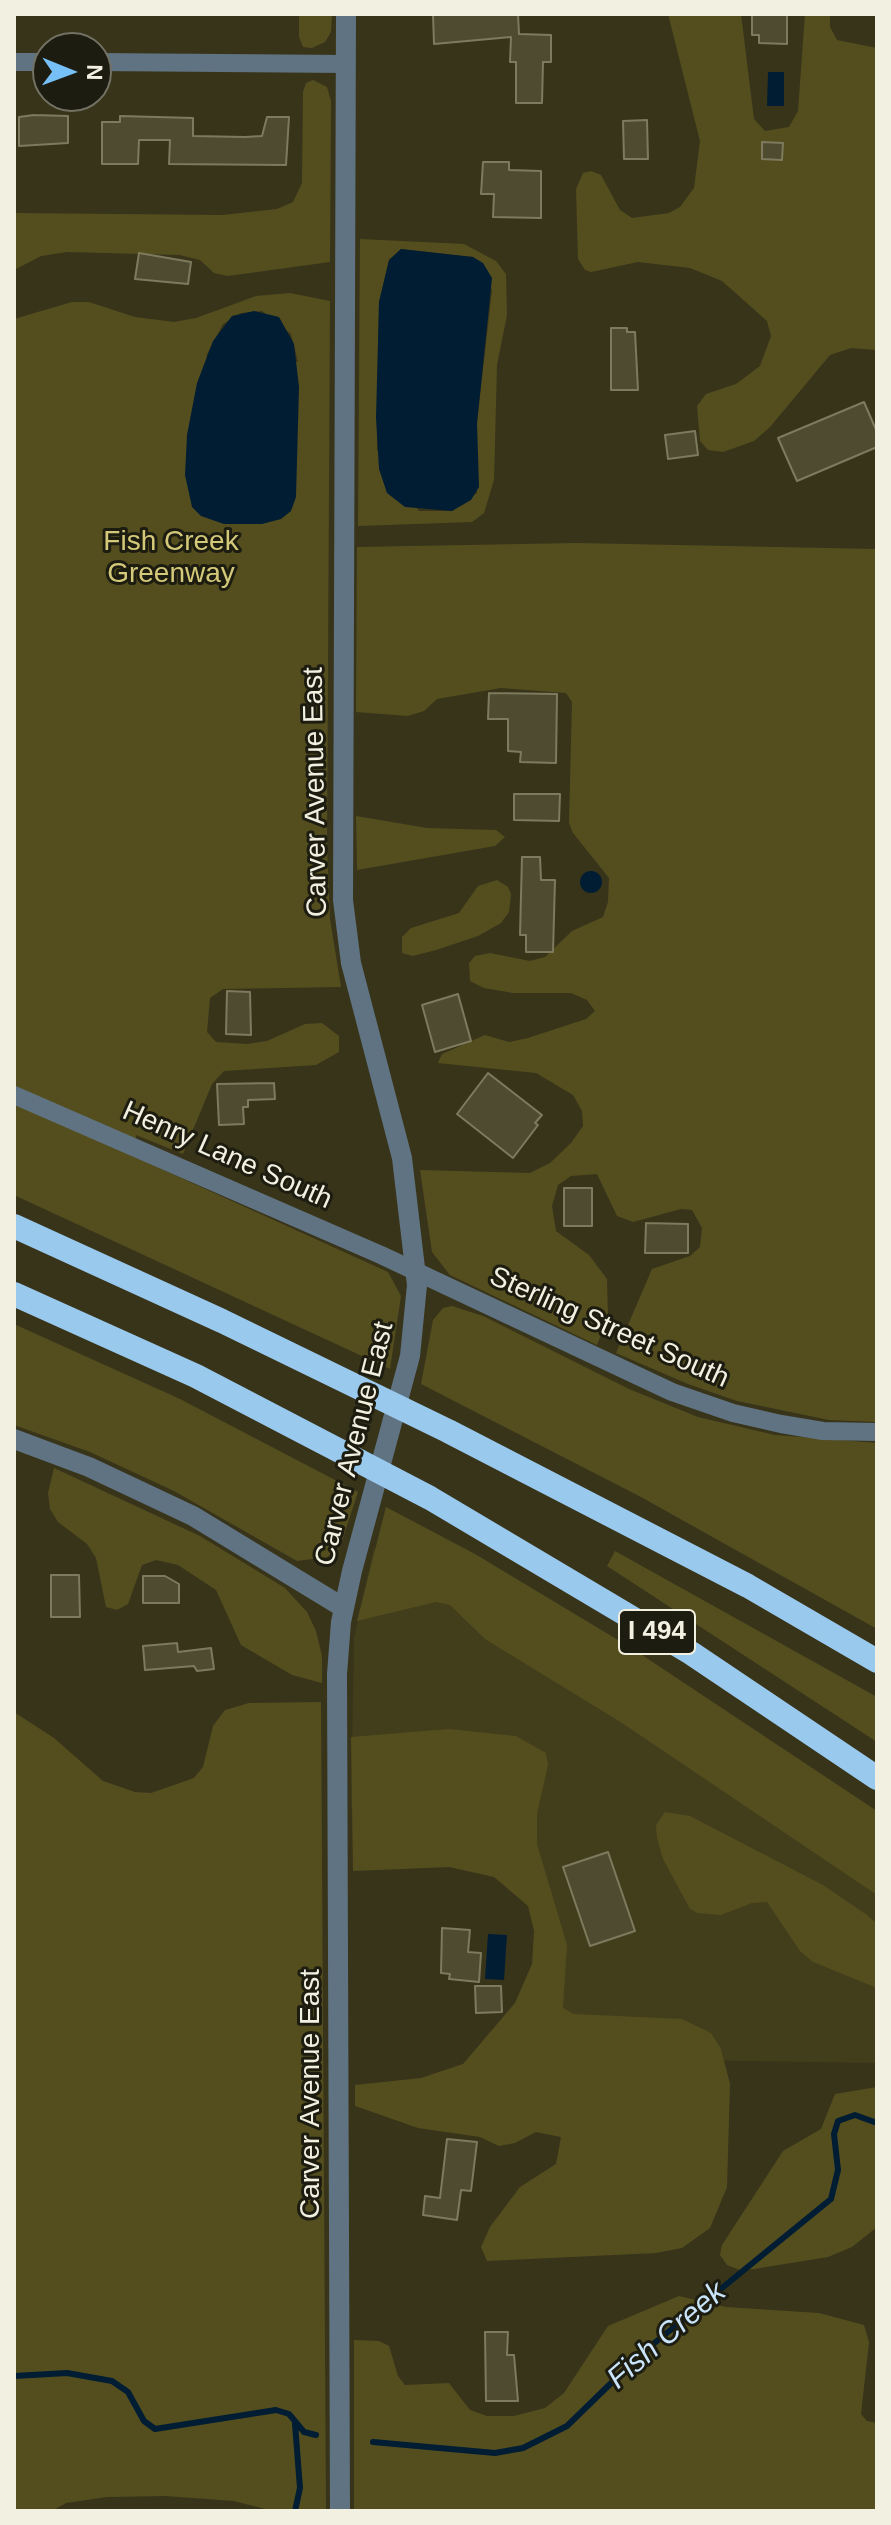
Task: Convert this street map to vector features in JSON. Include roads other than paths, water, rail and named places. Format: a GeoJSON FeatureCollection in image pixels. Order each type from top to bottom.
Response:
{"type":"FeatureCollection","features":[{"type":"Feature","properties":{"kind":"highway"},"geometry":{"type":"LineString","coordinates":[[14,1226],[448,1431],[748,1586],[877,1661]]}},
{"type":"Feature","properties":{"kind":"highway","name":"I 494"},"geometry":{"type":"LineString","coordinates":[[14,1294],[196,1376],[430,1498],[691,1653],[877,1778]]}},
{"type":"Feature","properties":{"kind":"street","name":"Carver Avenue East"},"geometry":{"type":"LineString","coordinates":[[340,2511],[337,1674],[344,1608],[410,1356],[417,1272],[402,1158],[351,963],[343,900],[346,14]]}},
{"type":"Feature","properties":{"kind":"street"},"geometry":{"type":"LineString","coordinates":[[112,62],[346,64]]}},
{"type":"Feature","properties":{"kind":"street","name":"Henry Lane South"},"geometry":{"type":"LineString","coordinates":[[14,1095],[180,1164],[417,1272]]}},
{"type":"Feature","properties":{"kind":"street","name":"Sterling Street South"},"geometry":{"type":"LineString","coordinates":[[417,1272],[695,1401],[781,1424],[823,1431],[877,1432]]}},
{"type":"Feature","properties":{"kind":"street"},"geometry":{"type":"LineString","coordinates":[[14,1439],[80,1463],[178,1508],[229,1535],[344,1608]]}},
{"type":"Feature","properties":{"kind":"water"},"geometry":{"type":"Polygon","coordinates":[[[768,72],[784,72],[784,106],[767,106],[768,72]]]}},
{"type":"Feature","properties":{"kind":"water"},"geometry":{"type":"Polygon","coordinates":[[[401,249],[473,257],[483,263],[492,278],[477,423],[479,487],[471,500],[452,511],[405,507],[387,493],[379,469],[376,418],[379,302],[389,260],[401,249]]]}},
{"type":"Feature","properties":{"kind":"water"},"geometry":{"type":"Polygon","coordinates":[[[254,311],[279,317],[294,344],[299,387],[296,497],[291,511],[281,519],[262,524],[224,524],[201,516],[192,507],[185,475],[187,435],[197,383],[213,341],[232,316],[254,311]]]}},
{"type":"Feature","properties":{"kind":"water"},"geometry":{"type":"Polygon","coordinates":[[[591,871],[599,874],[602,882],[599,890],[591,893],[583,890],[580,882],[583,874],[591,871]]]}},
{"type":"Feature","properties":{"kind":"water"},"geometry":{"type":"Polygon","coordinates":[[[488,1934],[507,1935],[504,1980],[485,1979],[488,1934]]]}},
{"type":"Feature","properties":{"kind":"waterway","name":"Fish Creek"},"geometry":{"type":"LineString","coordinates":[[373,2442],[495,2453],[523,2448],[567,2426],[641,2354],[831,2199],[838,2170],[834,2134],[838,2121],[855,2115],[877,2123]]}},
{"type":"Feature","properties":{"kind":"waterway","name":"Fish Creek"},"geometry":{"type":"LineString","coordinates":[[14,2376],[67,2373],[112,2381],[128,2392],[144,2421],[155,2429],[276,2410],[289,2414],[304,2432],[316,2435]]}},
{"type":"Feature","properties":{"kind":"waterway"},"geometry":{"type":"LineString","coordinates":[[295,2424],[300,2488],[295,2511]]}},
{"type":"Feature","properties":{"kind":"park label","name":"Fish Creek Greenway"},"geometry":{"type":"Point","coordinates":[171,558]}}]}
